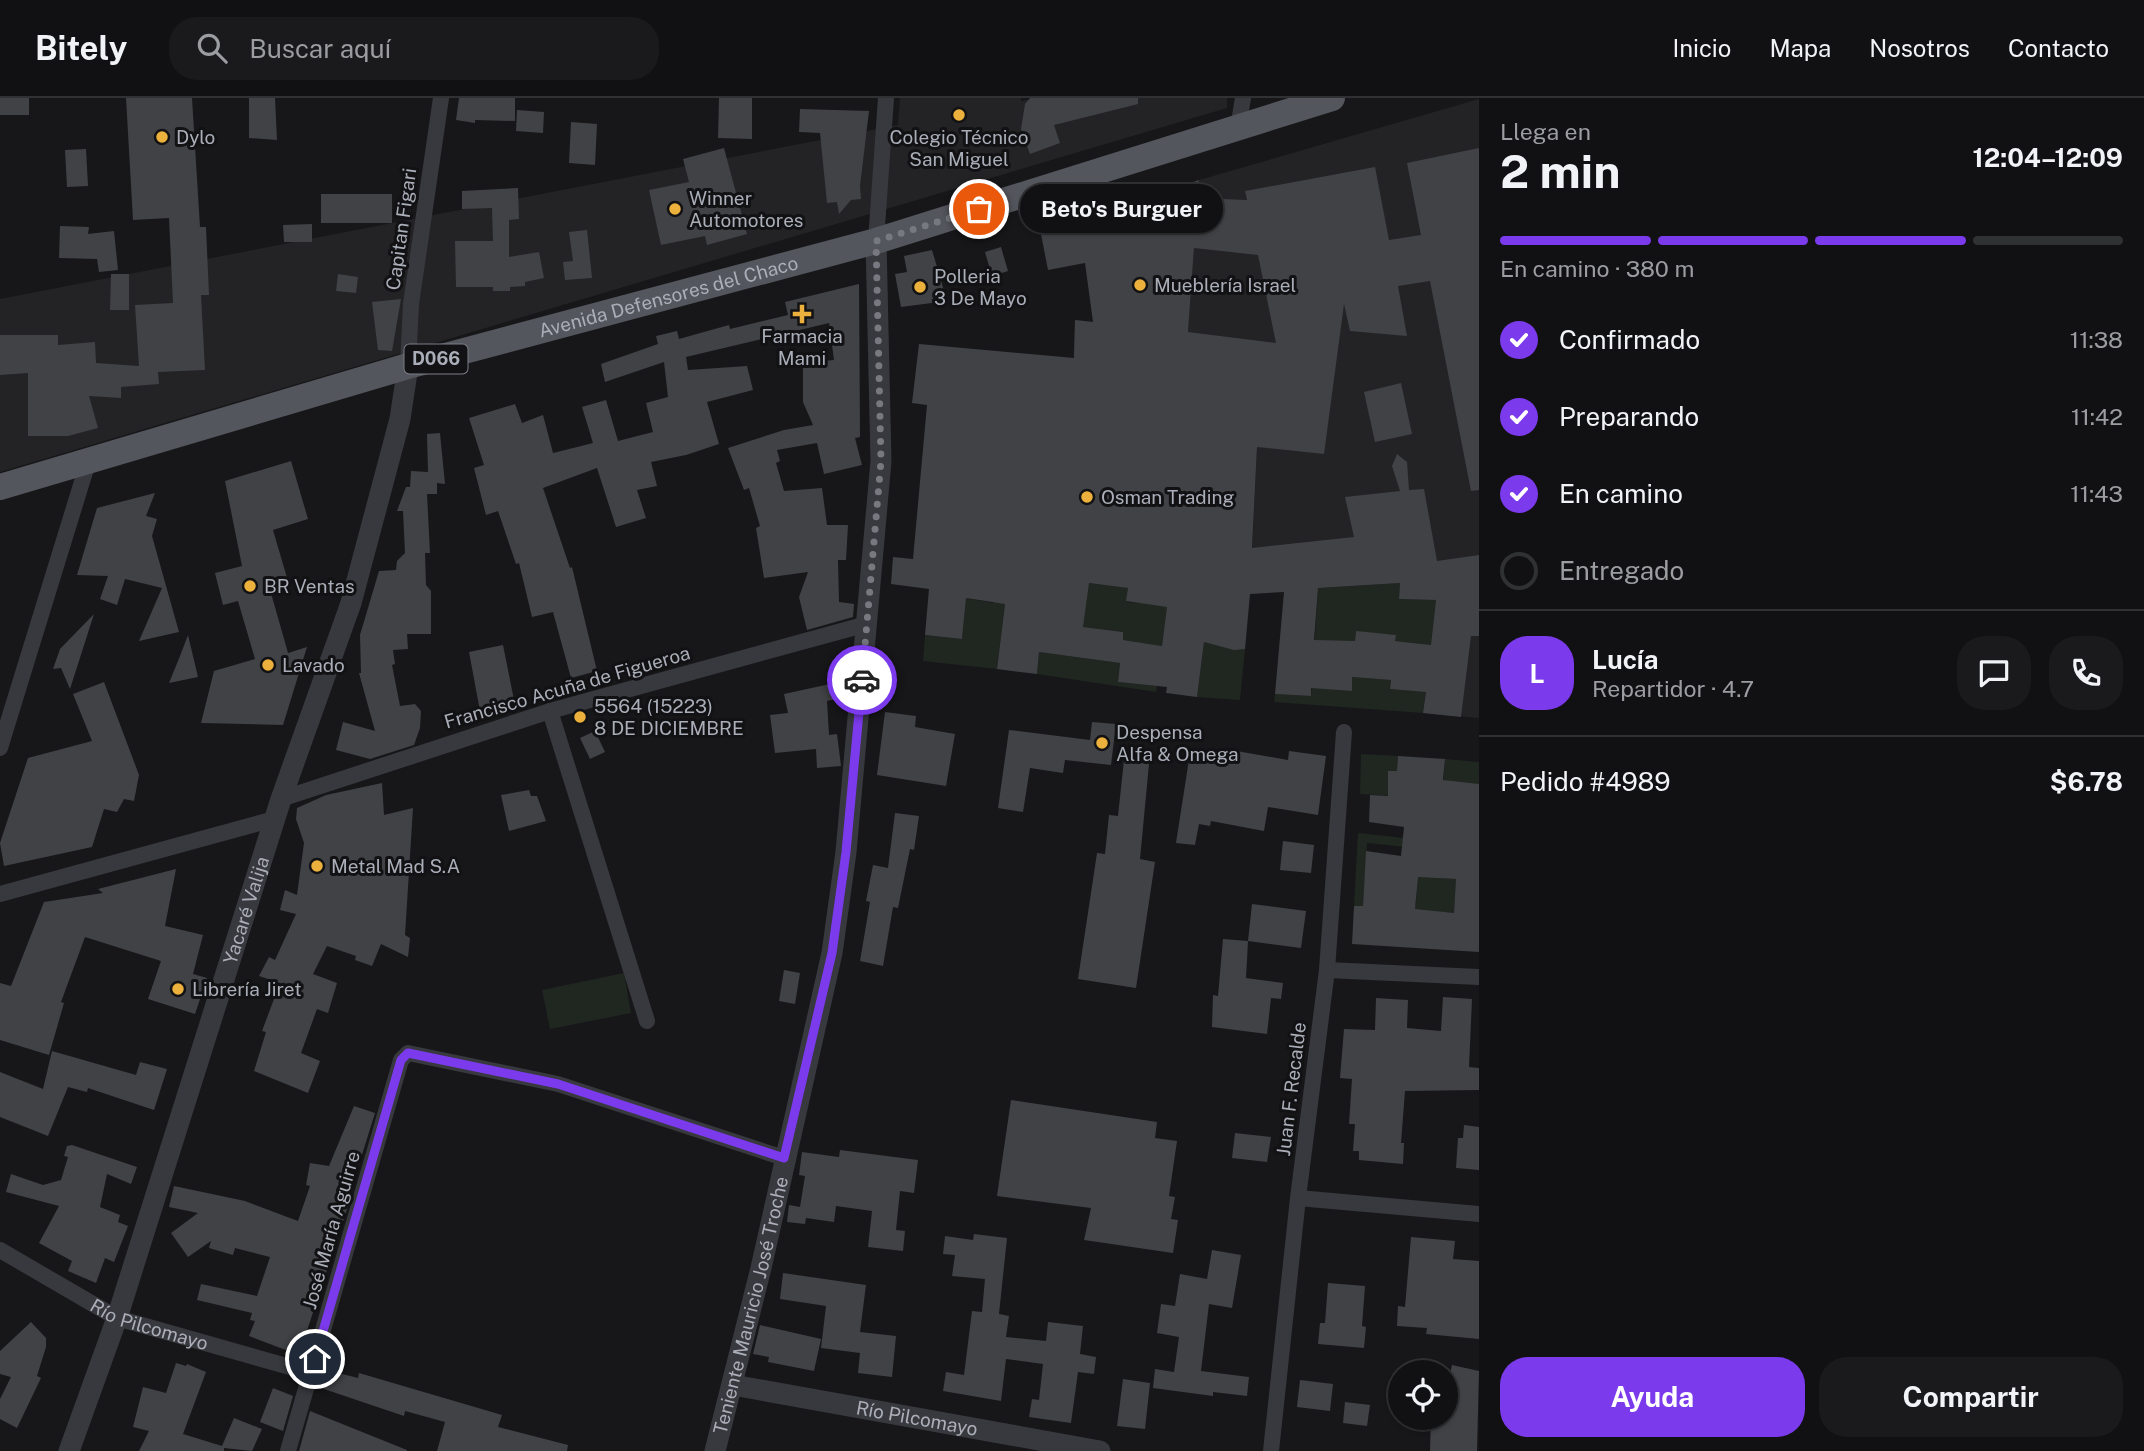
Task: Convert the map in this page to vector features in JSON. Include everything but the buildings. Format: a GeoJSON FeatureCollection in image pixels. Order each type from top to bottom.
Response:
{"type":"FeatureCollection","features":[{"type":"Feature","properties":{"kind":"main road","name":"Avenida Defensores del Chaco"},"geometry":{"type":"LineString","coordinates":[[0,487],[408,366],[876,241],[1332,98]]}},
{"type":"Feature","properties":{"kind":"street","name":"Capitan Figari"},"geometry":{"type":"LineString","coordinates":[[408,366],[411,303],[441,98]]}},
{"type":"Feature","properties":{"kind":"street"},"geometry":{"type":"LineString","coordinates":[[876,241],[886,98]]}},
{"type":"Feature","properties":{"kind":"street"},"geometry":{"type":"LineString","coordinates":[[1238,128],[1243,98]]}},
{"type":"Feature","properties":{"kind":"street","name":"Teniente Mauricio José Troche"},"geometry":{"type":"LineString","coordinates":[[715,1451],[733,1385],[832,953],[846,852],[881,461],[876,241]]}},
{"type":"Feature","properties":{"kind":"street","name":"Yacaré Valija"},"geometry":{"type":"LineString","coordinates":[[69,1451],[117,1318],[274,819],[351,603],[400,419],[408,366]]}},
{"type":"Feature","properties":{"kind":"street"},"geometry":{"type":"LineString","coordinates":[[0,748],[89,459]]}},
{"type":"Feature","properties":{"kind":"street","name":"Francisco Acuña de Figueroa"},"geometry":{"type":"LineString","coordinates":[[281,799],[550,711],[867,624]]}},
{"type":"Feature","properties":{"kind":"street"},"geometry":{"type":"LineString","coordinates":[[550,711],[647,1021]]}},
{"type":"Feature","properties":{"kind":"street","name":"Juan F. Recalde"},"geometry":{"type":"LineString","coordinates":[[1271,1451],[1298,1198],[1327,970],[1344,732]]}},
{"type":"Feature","properties":{"kind":"street"},"geometry":{"type":"LineString","coordinates":[[0,894],[274,819]]}},
{"type":"Feature","properties":{"kind":"street"},"geometry":{"type":"LineString","coordinates":[[1327,970],[1479,977]]}},
{"type":"Feature","properties":{"kind":"street","name":"José María Aguirre"},"geometry":{"type":"LineString","coordinates":[[288,1451],[401,1060],[408,1053],[558,1084],[784,1158]]}},
{"type":"Feature","properties":{"kind":"street"},"geometry":{"type":"LineString","coordinates":[[1298,1198],[1479,1214]]}},
{"type":"Feature","properties":{"kind":"street","name":"Río Pilcomayo"},"geometry":{"type":"LineString","coordinates":[[0,1250],[117,1318],[310,1373]]}},
{"type":"Feature","properties":{"kind":"street","name":"Río Pilcomayo"},"geometry":{"type":"LineString","coordinates":[[733,1385],[1100,1451]]}},
{"type":"Feature","properties":{"kind":"shaded area"},"geometry":{"type":"Polygon","coordinates":[[[900,98],[1021,98],[1021,101],[1039,98],[1227,98],[1227,108],[0,472],[0,299],[898,125],[900,98]]]}},
{"type":"Feature","properties":{"kind":"shaded area"},"geometry":{"type":"Polygon","coordinates":[[[1479,99],[1479,718],[1423,713],[1438,578],[1250,594],[1257,447],[1071,423],[1075,320],[1188,331],[1199,180],[1479,99]]]}},
{"type":"Feature","properties":{"kind":"shaded area"},"geometry":{"type":"Polygon","coordinates":[[[1089,583],[1128,588],[1127,602],[1139,603],[1141,590],[1168,603],[1162,646],[1123,640],[1123,632],[1043,622],[1089,583]]]}},
{"type":"Feature","properties":{"kind":"shaded area"},"geometry":{"type":"Polygon","coordinates":[[[1400,583],[1399,599],[1436,600],[1423,713],[1274,702],[1275,694],[1311,696],[1318,588],[1400,583]],[[1356,632],[1355,641],[1319,688],[1351,691],[1352,677],[1391,680],[1390,689],[1417,691],[1423,644],[1395,641],[1395,635],[1356,632]]]}},
{"type":"Feature","properties":{"kind":"shaded area"},"geometry":{"type":"Polygon","coordinates":[[[1006,595],[997,669],[923,661],[925,635],[962,639],[966,598],[993,603],[1006,595]]]}},
{"type":"Feature","properties":{"kind":"shaded area"},"geometry":{"type":"Polygon","coordinates":[[[1204,642],[1245,649],[1240,700],[1197,697],[1204,642]]]}},
{"type":"Feature","properties":{"kind":"shaded area"},"geometry":{"type":"Polygon","coordinates":[[[1039,652],[1120,663],[1118,682],[1157,686],[1156,692],[1037,674],[1039,652]]]}},
{"type":"Feature","properties":{"kind":"shaded area"},"geometry":{"type":"Polygon","coordinates":[[[1361,754],[1398,756],[1397,771],[1388,771],[1395,796],[1360,794],[1361,754]]]}},
{"type":"Feature","properties":{"kind":"shaded area"},"geometry":{"type":"Polygon","coordinates":[[[1445,759],[1479,762],[1479,784],[1442,801],[1445,759]]]}},
{"type":"Feature","properties":{"kind":"shaded area"},"geometry":{"type":"Polygon","coordinates":[[[1358,833],[1461,844],[1438,878],[1456,879],[1457,868],[1454,913],[1398,909],[1398,904],[1416,905],[1417,881],[1403,879],[1425,849],[1367,843],[1363,907],[1354,906],[1358,833]]]}},
{"type":"Feature","properties":{"kind":"shaded area"},"geometry":{"type":"Polygon","coordinates":[[[624,973],[631,1013],[550,1029],[542,990],[624,973]]]}},
{"type":"Feature","properties":{"kind":"way so far"},"geometry":{"type":"LineString","coordinates":[[862,680],[881,461],[876,241],[979,209]]}},
{"type":"Feature","properties":{"kind":"place","name":"Colegio Técnico San Miguel"},"geometry":{"type":"Point","coordinates":[959,115]}},
{"type":"Feature","properties":{"kind":"place","name":"Dylo"},"geometry":{"type":"Point","coordinates":[162,137]}},
{"type":"Feature","properties":{"kind":"place","name":"Winner Automotores"},"geometry":{"type":"Point","coordinates":[675,209]}},
{"type":"Feature","properties":{"kind":"place","name":"Beto's Burguer"},"geometry":{"type":"Point","coordinates":[979,209]}},
{"type":"Feature","properties":{"kind":"place","name":"Mueblería Israel"},"geometry":{"type":"Point","coordinates":[1140,285]}},
{"type":"Feature","properties":{"kind":"place","name":"Polleria 3 De Mayo"},"geometry":{"type":"Point","coordinates":[920,287]}},
{"type":"Feature","properties":{"kind":"place","name":"Farmacia Mami"},"geometry":{"type":"Point","coordinates":[802,314]}},
{"type":"Feature","properties":{"kind":"place","name":"Osman Trading"},"geometry":{"type":"Point","coordinates":[1087,497]}},
{"type":"Feature","properties":{"kind":"place","name":"BR Ventas"},"geometry":{"type":"Point","coordinates":[250,586]}},
{"type":"Feature","properties":{"kind":"place","name":"Lavado"},"geometry":{"type":"Point","coordinates":[268,665]}},
{"type":"Feature","properties":{"kind":"place","name":"5564 (15223) 8 DE DICIEMBRE"},"geometry":{"type":"Point","coordinates":[580,717]}},
{"type":"Feature","properties":{"kind":"place","name":"Despensa Alfa & Omega"},"geometry":{"type":"Point","coordinates":[1102,743]}},
{"type":"Feature","properties":{"kind":"place","name":"Metal Mad S.A"},"geometry":{"type":"Point","coordinates":[317,866]}},
{"type":"Feature","properties":{"kind":"place","name":"Librería Jiret"},"geometry":{"type":"Point","coordinates":[178,989]}},
{"type":"Feature","properties":{"kind":"route"},"geometry":{"type":"LineString","coordinates":[[315,1359],[401,1060],[408,1053],[558,1084],[784,1158],[832,953],[846,852],[862,680]]}}]}
